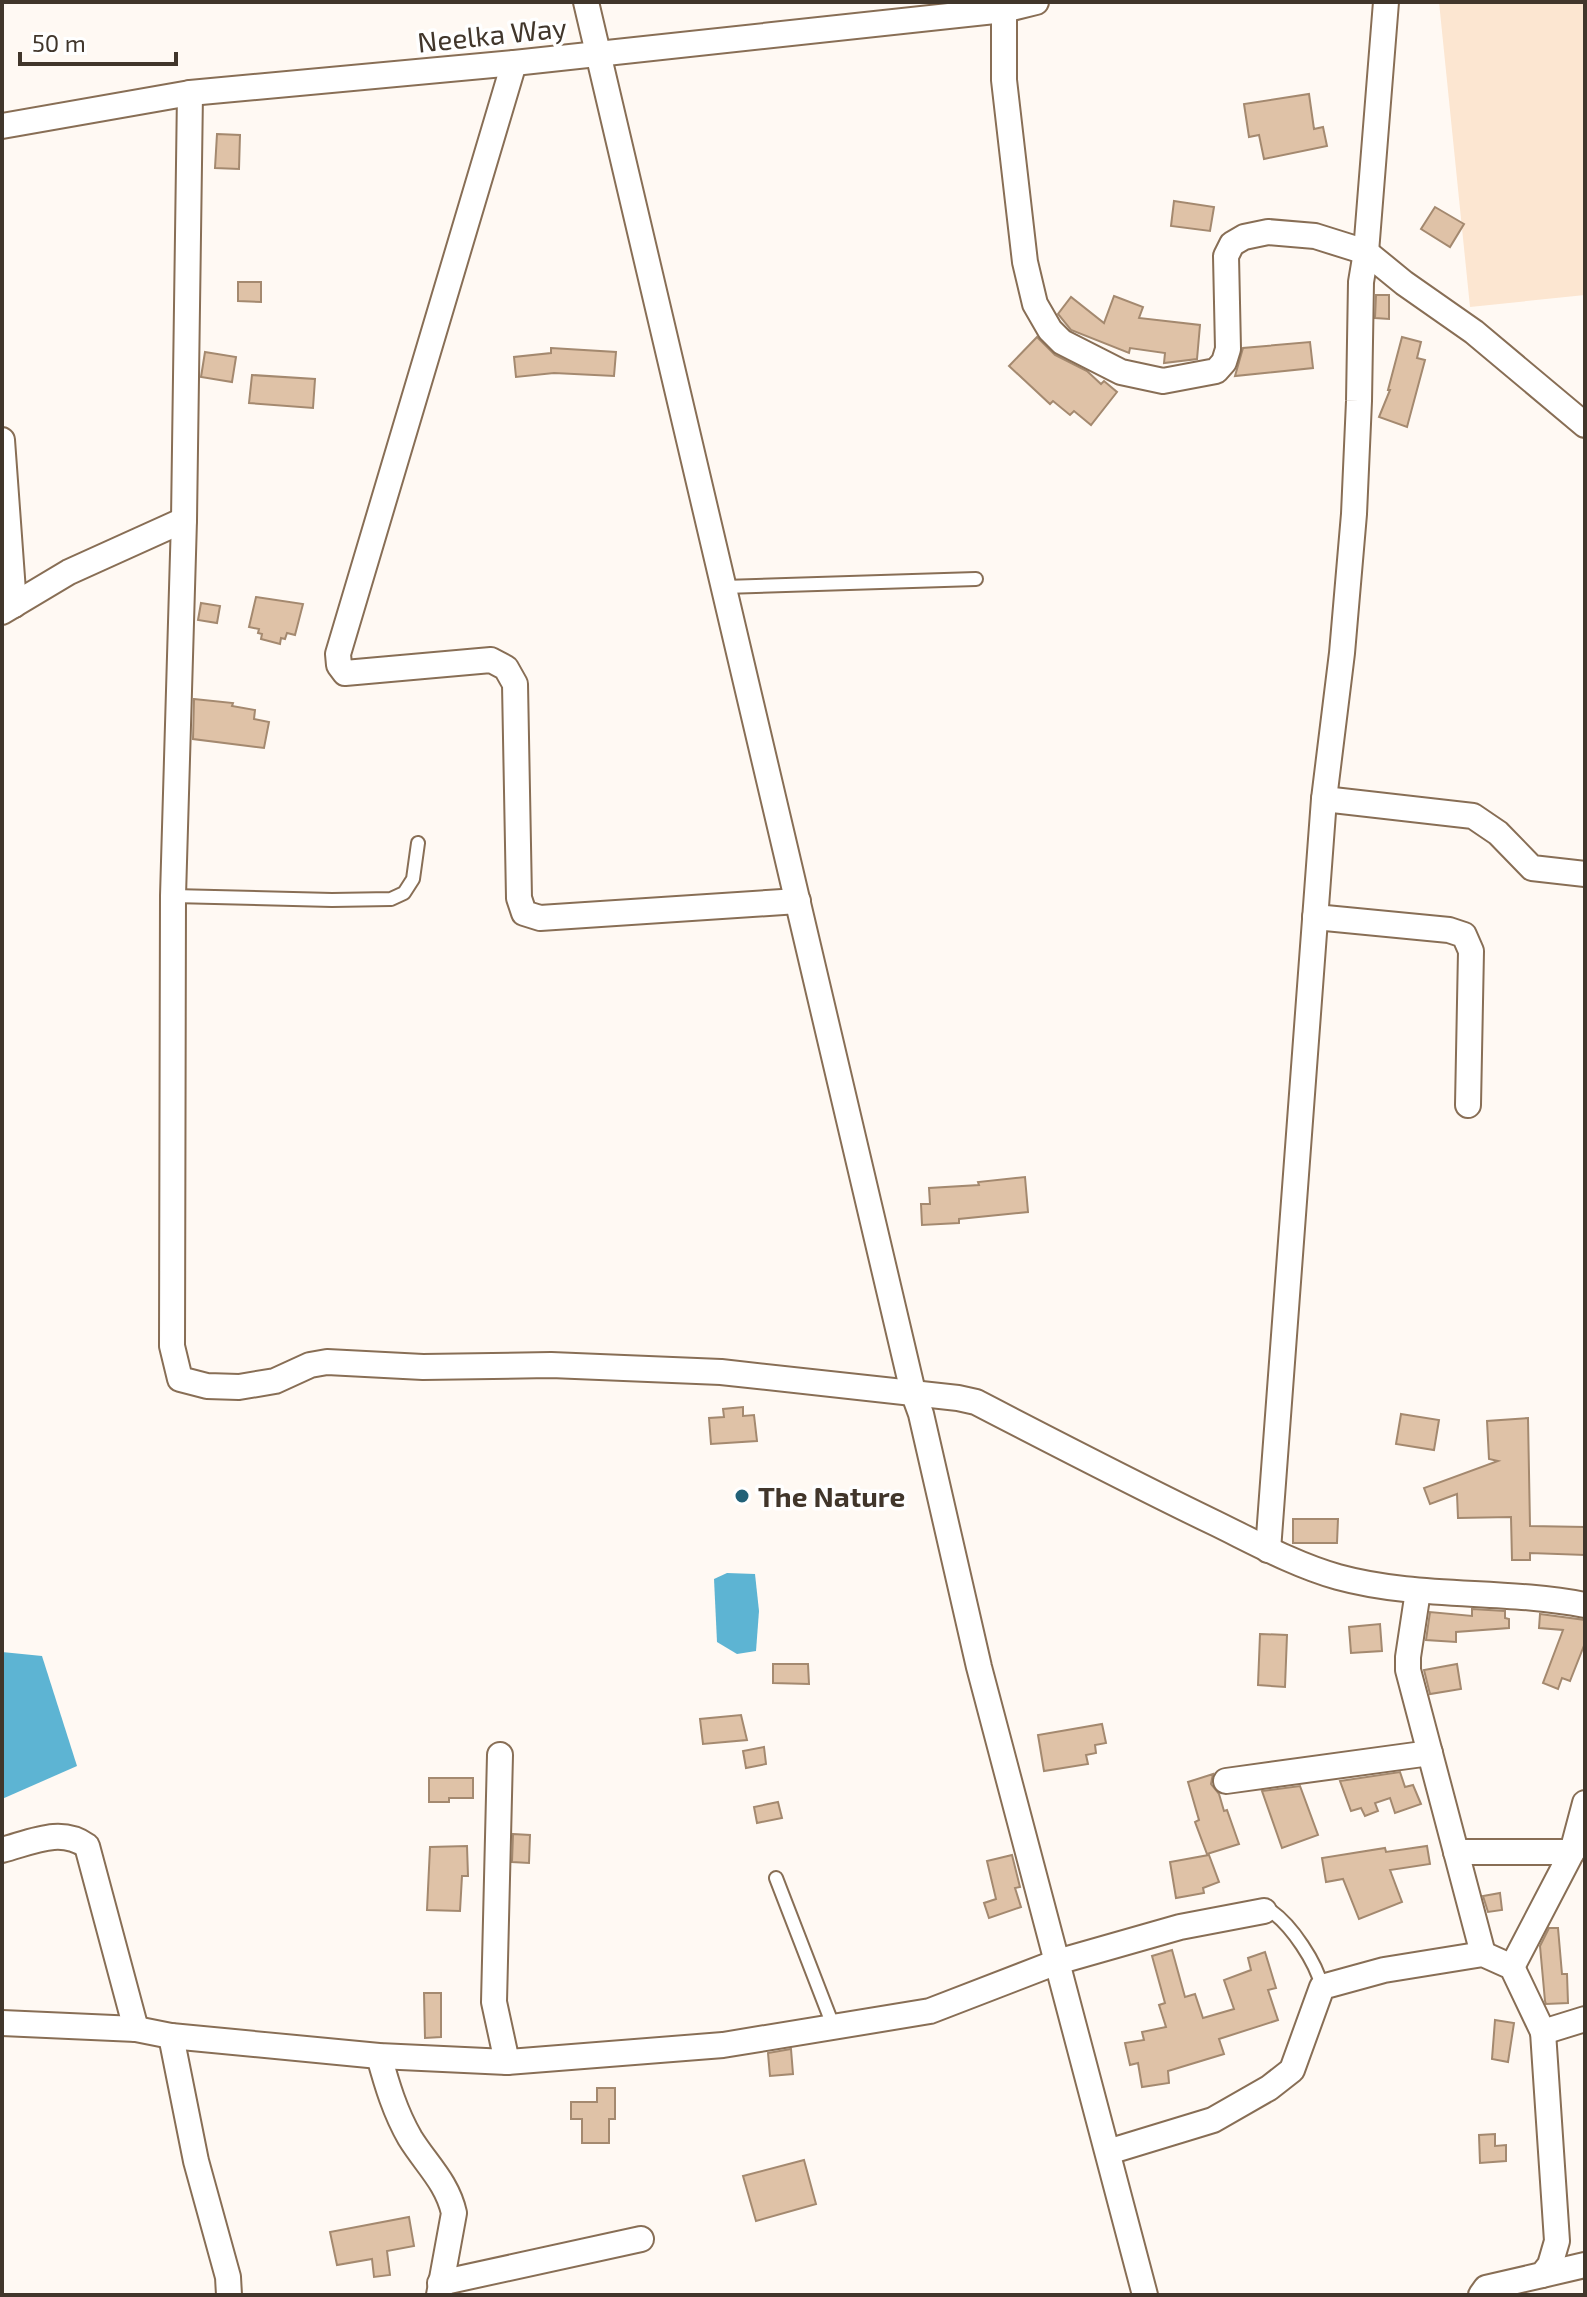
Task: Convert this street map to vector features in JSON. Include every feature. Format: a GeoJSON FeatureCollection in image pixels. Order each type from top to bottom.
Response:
{"type":"FeatureCollection","features":[{"type":"Feature","properties":{"kind":"street"},"geometry":{"type":"LineString","coordinates":[[586,2],[979,1667],[1145,2295]]}},
{"type":"Feature","properties":{"kind":"street","name":"Neelka Way"},"geometry":{"type":"LineString","coordinates":[[2,126],[190,93],[598,54],[1004,10],[1036,2]]}},
{"type":"Feature","properties":{"kind":"street"},"geometry":{"type":"LineString","coordinates":[[1268,1550],[1324,799],[1342,653],[1354,514],[1361,282],[1386,2]]}},
{"type":"Feature","properties":{"kind":"street"},"geometry":{"type":"LineString","coordinates":[[1004,10],[1004,80],[1025,262],[1035,304],[1050,330],[1062,342],[1121,372],[1163,381],[1216,371],[1224,362],[1228,349],[1226,256],[1232,244],[1244,237],[1268,232],[1315,236],[1366,252],[1474,332],[1585,425]]}},
{"type":"Feature","properties":{"kind":"street"},"geometry":{"type":"LineString","coordinates":[[514,63],[338,654],[339,665],[345,673],[491,660],[506,668],[515,684],[519,898],[524,913],[540,918],[798,901]]}},
{"type":"Feature","properties":{"kind":"street"},"geometry":{"type":"LineString","coordinates":[[190,93],[184,520],[173,896],[172,1346],[180,1379],[207,1386],[239,1387],[275,1381],[310,1365],[327,1362],[423,1367],[551,1365],[721,1372],[913,1392],[976,1402],[1106,1471],[1268,1550],[1334,1576],[1418,1591],[1549,1598],[1585,1605]]}},
{"type":"Feature","properties":{"kind":"street"},"geometry":{"type":"LineString","coordinates":[[2,440],[8,608],[69,572],[184,520]]}},
{"type":"Feature","properties":{"kind":"street"},"geometry":{"type":"LineString","coordinates":[[1324,799],[1473,816],[1498,833],[1532,868],[1585,874]]}},
{"type":"Feature","properties":{"kind":"street"},"geometry":{"type":"LineString","coordinates":[[1315,917],[1449,930],[1464,935],[1471,951],[1468,1105]]}},
{"type":"Feature","properties":{"kind":"street"},"geometry":{"type":"LineString","coordinates":[[1418,1591],[1408,1670],[1483,1954]]}},
{"type":"Feature","properties":{"kind":"street"},"geometry":{"type":"LineString","coordinates":[[1226,1781],[1430,1753]]}},
{"type":"Feature","properties":{"kind":"street"},"geometry":{"type":"LineString","coordinates":[[500,1755],[494,2002],[507,2062]]}},
{"type":"Feature","properties":{"kind":"street"},"geometry":{"type":"LineString","coordinates":[[1512,1967],[1572,1852],[1585,1803]]}},
{"type":"Feature","properties":{"kind":"street"},"geometry":{"type":"LineString","coordinates":[[2,1850],[63,1835],[75,1837],[87,1846],[136,2029]]}},
{"type":"Feature","properties":{"kind":"street"},"geometry":{"type":"LineString","coordinates":[[1456,1852],[1572,1852]]}},
{"type":"Feature","properties":{"kind":"street"},"geometry":{"type":"LineString","coordinates":[[2,2023],[136,2029],[171,2036],[379,2056],[507,2062],[723,2045],[930,2011],[1057,1962],[1180,1927],[1264,1911]]}},
{"type":"Feature","properties":{"kind":"street"},"geometry":{"type":"LineString","coordinates":[[1108,2152],[1213,2120],[1269,2088],[1292,2070],[1322,1987],[1384,1970],[1483,1954],[1512,1967],[1543,2032],[1557,2241],[1550,2265],[1542,2275]]}},
{"type":"Feature","properties":{"kind":"street"},"geometry":{"type":"LineString","coordinates":[[1543,2032],[1585,2019]]}},
{"type":"Feature","properties":{"kind":"street"},"geometry":{"type":"LineString","coordinates":[[171,2036],[196,2161],[228,2277],[229,2295]]}},
{"type":"Feature","properties":{"kind":"street"},"geometry":{"type":"LineString","coordinates":[[379,2056],[399,2115],[411,2139],[447,2187],[451,2201],[454,2213],[440,2289],[641,2239]]}},
{"type":"Feature","properties":{"kind":"street"},"geometry":{"type":"LineString","coordinates":[[1481,2295],[1486,2288],[1585,2265]]}},
{"type":"Feature","properties":{"kind":"lane"},"geometry":{"type":"LineString","coordinates":[[724,587],[976,579]]}},
{"type":"Feature","properties":{"kind":"lane"},"geometry":{"type":"LineString","coordinates":[[173,896],[391,899],[404,893],[413,879],[418,843]]}},
{"type":"Feature","properties":{"kind":"lane"},"geometry":{"type":"LineString","coordinates":[[776,1878],[834,2028]]}},
{"type":"Feature","properties":{"kind":"lane"},"geometry":{"type":"LineString","coordinates":[[1264,1911],[1271,1911],[1279,1917],[1311,1959],[1322,1987]]}},
{"type":"Feature","properties":{"kind":"shaded area"},"geometry":{"type":"Polygon","coordinates":[[[1439,2],[1585,2],[1585,295],[1470,307],[1439,2]]]}},
{"type":"Feature","properties":{"kind":"water"},"geometry":{"type":"Polygon","coordinates":[[[727,1573],[755,1574],[759,1611],[756,1651],[737,1654],[717,1642],[714,1579],[727,1573]]]}},
{"type":"Feature","properties":{"kind":"water"},"geometry":{"type":"Polygon","coordinates":[[[2,1652],[42,1656],[77,1766],[2,1799],[2,1652]]]}},
{"type":"Feature","properties":{"kind":"building"},"geometry":{"type":"Polygon","coordinates":[[[1309,94],[1314,129],[1323,127],[1327,146],[1264,159],[1259,135],[1249,137],[1244,104],[1309,94]]]}},
{"type":"Feature","properties":{"kind":"building"},"geometry":{"type":"Polygon","coordinates":[[[217,134],[240,135],[239,169],[215,168],[217,134]]]}},
{"type":"Feature","properties":{"kind":"building"},"geometry":{"type":"Polygon","coordinates":[[[1174,201],[1214,207],[1210,231],[1171,226],[1174,201]]]}},
{"type":"Feature","properties":{"kind":"building"},"geometry":{"type":"Polygon","coordinates":[[[1435,207],[1464,224],[1450,247],[1421,229],[1435,207]]]}},
{"type":"Feature","properties":{"kind":"building"},"geometry":{"type":"Polygon","coordinates":[[[238,282],[261,282],[261,302],[238,301],[238,282]]]}},
{"type":"Feature","properties":{"kind":"building"},"geometry":{"type":"Polygon","coordinates":[[[1376,295],[1389,295],[1389,319],[1375,318],[1376,295]]]}},
{"type":"Feature","properties":{"kind":"building"},"geometry":{"type":"Polygon","coordinates":[[[1114,296],[1143,307],[1139,318],[1200,325],[1197,359],[1164,363],[1165,353],[1130,348],[1129,353],[1071,330],[1058,314],[1071,297],[1104,323],[1114,296]]]}},
{"type":"Feature","properties":{"kind":"building"},"geometry":{"type":"Polygon","coordinates":[[[1037,337],[1055,355],[1087,371],[1101,384],[1104,381],[1117,392],[1091,425],[1074,411],[1070,415],[1053,401],[1050,404],[1009,366],[1037,337]]]}},
{"type":"Feature","properties":{"kind":"building"},"geometry":{"type":"Polygon","coordinates":[[[1402,337],[1421,342],[1417,358],[1425,360],[1407,427],[1379,417],[1390,390],[1402,337]]]}},
{"type":"Feature","properties":{"kind":"building"},"geometry":{"type":"Polygon","coordinates":[[[1310,342],[1313,368],[1235,376],[1243,348],[1310,342]]]}},
{"type":"Feature","properties":{"kind":"building"},"geometry":{"type":"Polygon","coordinates":[[[551,348],[616,352],[614,376],[554,373],[516,377],[514,357],[551,353],[551,348]]]}},
{"type":"Feature","properties":{"kind":"building"},"geometry":{"type":"Polygon","coordinates":[[[205,352],[236,357],[232,382],[201,377],[205,352]]]}},
{"type":"Feature","properties":{"kind":"building"},"geometry":{"type":"Polygon","coordinates":[[[252,375],[315,379],[313,408],[249,403],[252,375]]]}},
{"type":"Feature","properties":{"kind":"building"},"geometry":{"type":"Polygon","coordinates":[[[256,597],[303,604],[295,635],[287,633],[280,644],[261,639],[259,629],[249,627],[256,597]]]}},
{"type":"Feature","properties":{"kind":"building"},"geometry":{"type":"Polygon","coordinates":[[[201,603],[220,606],[217,623],[198,620],[201,603]]]}},
{"type":"Feature","properties":{"kind":"building"},"geometry":{"type":"Polygon","coordinates":[[[194,699],[233,703],[232,706],[255,710],[254,719],[269,722],[264,748],[193,739],[194,699]]]}},
{"type":"Feature","properties":{"kind":"building"},"geometry":{"type":"Polygon","coordinates":[[[1025,1177],[1028,1212],[959,1219],[959,1223],[922,1225],[921,1204],[930,1204],[929,1188],[979,1185],[978,1182],[1025,1177]]]}},
{"type":"Feature","properties":{"kind":"building"},"geometry":{"type":"Polygon","coordinates":[[[743,1407],[743,1416],[754,1415],[757,1441],[711,1444],[709,1418],[724,1417],[723,1409],[743,1407]]]}},
{"type":"Feature","properties":{"kind":"building"},"geometry":{"type":"Polygon","coordinates":[[[1401,1414],[1439,1420],[1434,1450],[1396,1444],[1401,1414]]]}},
{"type":"Feature","properties":{"kind":"building"},"geometry":{"type":"Polygon","coordinates":[[[1528,1418],[1530,1526],[1585,1527],[1585,1555],[1530,1553],[1530,1560],[1512,1560],[1511,1517],[1458,1518],[1457,1494],[1430,1504],[1424,1488],[1498,1461],[1489,1459],[1487,1421],[1528,1418]]]}},
{"type":"Feature","properties":{"kind":"building"},"geometry":{"type":"Polygon","coordinates":[[[1293,1519],[1338,1519],[1337,1543],[1293,1543],[1293,1519]]]}},
{"type":"Feature","properties":{"kind":"building"},"geometry":{"type":"Polygon","coordinates":[[[1472,1609],[1505,1611],[1509,1628],[1456,1632],[1456,1642],[1426,1640],[1430,1612],[1472,1616],[1472,1609]]]}},
{"type":"Feature","properties":{"kind":"building"},"geometry":{"type":"Polygon","coordinates":[[[1540,1614],[1585,1620],[1585,1643],[1570,1681],[1562,1678],[1558,1689],[1543,1683],[1563,1630],[1539,1628],[1540,1614]]]}},
{"type":"Feature","properties":{"kind":"building"},"geometry":{"type":"Polygon","coordinates":[[[1380,1624],[1382,1651],[1351,1653],[1349,1627],[1380,1624]]]}},
{"type":"Feature","properties":{"kind":"building"},"geometry":{"type":"Polygon","coordinates":[[[1260,1634],[1287,1635],[1285,1687],[1258,1685],[1260,1634]]]}},
{"type":"Feature","properties":{"kind":"building"},"geometry":{"type":"Polygon","coordinates":[[[773,1664],[808,1664],[809,1684],[773,1683],[773,1664]]]}},
{"type":"Feature","properties":{"kind":"building"},"geometry":{"type":"Polygon","coordinates":[[[1457,1664],[1461,1689],[1430,1694],[1424,1670],[1457,1664]]]}},
{"type":"Feature","properties":{"kind":"building"},"geometry":{"type":"Polygon","coordinates":[[[741,1715],[747,1740],[703,1744],[700,1719],[741,1715]]]}},
{"type":"Feature","properties":{"kind":"building"},"geometry":{"type":"Polygon","coordinates":[[[1102,1724],[1106,1743],[1095,1745],[1096,1753],[1086,1755],[1088,1764],[1044,1771],[1038,1735],[1102,1724]]]}},
{"type":"Feature","properties":{"kind":"building"},"geometry":{"type":"Polygon","coordinates":[[[764,1747],[766,1764],[746,1768],[743,1751],[764,1747]]]}},
{"type":"Feature","properties":{"kind":"building"},"geometry":{"type":"Polygon","coordinates":[[[1400,1772],[1405,1787],[1413,1785],[1421,1804],[1395,1813],[1390,1798],[1375,1803],[1378,1811],[1365,1816],[1361,1808],[1351,1811],[1340,1781],[1400,1772]]]}},
{"type":"Feature","properties":{"kind":"building"},"geometry":{"type":"Polygon","coordinates":[[[1213,1774],[1211,1784],[1219,1794],[1224,1811],[1227,1810],[1239,1844],[1207,1854],[1195,1822],[1199,1820],[1188,1782],[1213,1774]]]}},
{"type":"Feature","properties":{"kind":"building"},"geometry":{"type":"Polygon","coordinates":[[[429,1778],[473,1778],[473,1798],[429,1802],[429,1778]]]}},
{"type":"Feature","properties":{"kind":"building"},"geometry":{"type":"Polygon","coordinates":[[[1300,1786],[1318,1835],[1282,1848],[1262,1791],[1300,1786]]]}},
{"type":"Feature","properties":{"kind":"building"},"geometry":{"type":"Polygon","coordinates":[[[778,1802],[782,1818],[757,1823],[754,1807],[778,1802]]]}},
{"type":"Feature","properties":{"kind":"building"},"geometry":{"type":"Polygon","coordinates":[[[513,1834],[530,1835],[529,1863],[512,1862],[513,1834]]]}},
{"type":"Feature","properties":{"kind":"building"},"geometry":{"type":"Polygon","coordinates":[[[467,1846],[468,1876],[462,1876],[460,1911],[427,1910],[430,1847],[467,1846]]]}},
{"type":"Feature","properties":{"kind":"building"},"geometry":{"type":"Polygon","coordinates":[[[1427,1846],[1430,1864],[1390,1870],[1402,1902],[1359,1919],[1343,1879],[1326,1882],[1322,1858],[1385,1848],[1386,1852],[1427,1846]]]}},
{"type":"Feature","properties":{"kind":"building"},"geometry":{"type":"Polygon","coordinates":[[[1012,1855],[1020,1887],[1015,1888],[1021,1907],[989,1918],[984,1903],[996,1899],[987,1861],[1012,1855]]]}},
{"type":"Feature","properties":{"kind":"building"},"geometry":{"type":"Polygon","coordinates":[[[1209,1855],[1219,1882],[1203,1888],[1204,1893],[1176,1898],[1170,1862],[1209,1855]]]}},
{"type":"Feature","properties":{"kind":"building"},"geometry":{"type":"Polygon","coordinates":[[[1500,1893],[1502,1910],[1488,1912],[1483,1896],[1500,1893]]]}},
{"type":"Feature","properties":{"kind":"building"},"geometry":{"type":"Polygon","coordinates":[[[1549,1928],[1558,1928],[1562,1974],[1567,1974],[1568,2003],[1546,2004],[1545,2001],[1540,1946],[1549,1928]]]}},
{"type":"Feature","properties":{"kind":"building"},"geometry":{"type":"Polygon","coordinates":[[[1172,1950],[1185,1997],[1195,1994],[1203,2018],[1234,2009],[1224,1980],[1251,1970],[1248,1958],[1265,1952],[1276,1988],[1268,1990],[1278,2020],[1219,2039],[1224,2054],[1168,2071],[1169,2083],[1142,2087],[1138,2063],[1130,2065],[1125,2043],[1144,2040],[1142,2032],[1166,2027],[1159,2005],[1165,2003],[1152,1956],[1172,1950]]]}},
{"type":"Feature","properties":{"kind":"building"},"geometry":{"type":"Polygon","coordinates":[[[424,1993],[441,1993],[441,2037],[425,2038],[424,1993]]]}},
{"type":"Feature","properties":{"kind":"building"},"geometry":{"type":"Polygon","coordinates":[[[1495,2020],[1514,2023],[1508,2062],[1492,2059],[1495,2020]]]}},
{"type":"Feature","properties":{"kind":"building"},"geometry":{"type":"Polygon","coordinates":[[[791,2049],[793,2074],[770,2076],[768,2053],[791,2049]]]}},
{"type":"Feature","properties":{"kind":"building"},"geometry":{"type":"Polygon","coordinates":[[[597,2088],[615,2088],[615,2119],[609,2119],[609,2143],[582,2143],[582,2119],[571,2119],[571,2102],[597,2102],[597,2088]]]}},
{"type":"Feature","properties":{"kind":"building"},"geometry":{"type":"Polygon","coordinates":[[[1495,2134],[1495,2146],[1506,2145],[1506,2161],[1480,2163],[1479,2135],[1495,2134]]]}},
{"type":"Feature","properties":{"kind":"building"},"geometry":{"type":"Polygon","coordinates":[[[804,2160],[816,2204],[756,2221],[743,2176],[804,2160]]]}},
{"type":"Feature","properties":{"kind":"building"},"geometry":{"type":"Polygon","coordinates":[[[409,2217],[414,2246],[387,2251],[390,2275],[374,2277],[372,2259],[337,2265],[330,2232],[409,2217]]]}},
{"type":"Feature","properties":{"kind":"place","name":"The Nature"},"geometry":{"type":"Point","coordinates":[742,1496]}}]}
